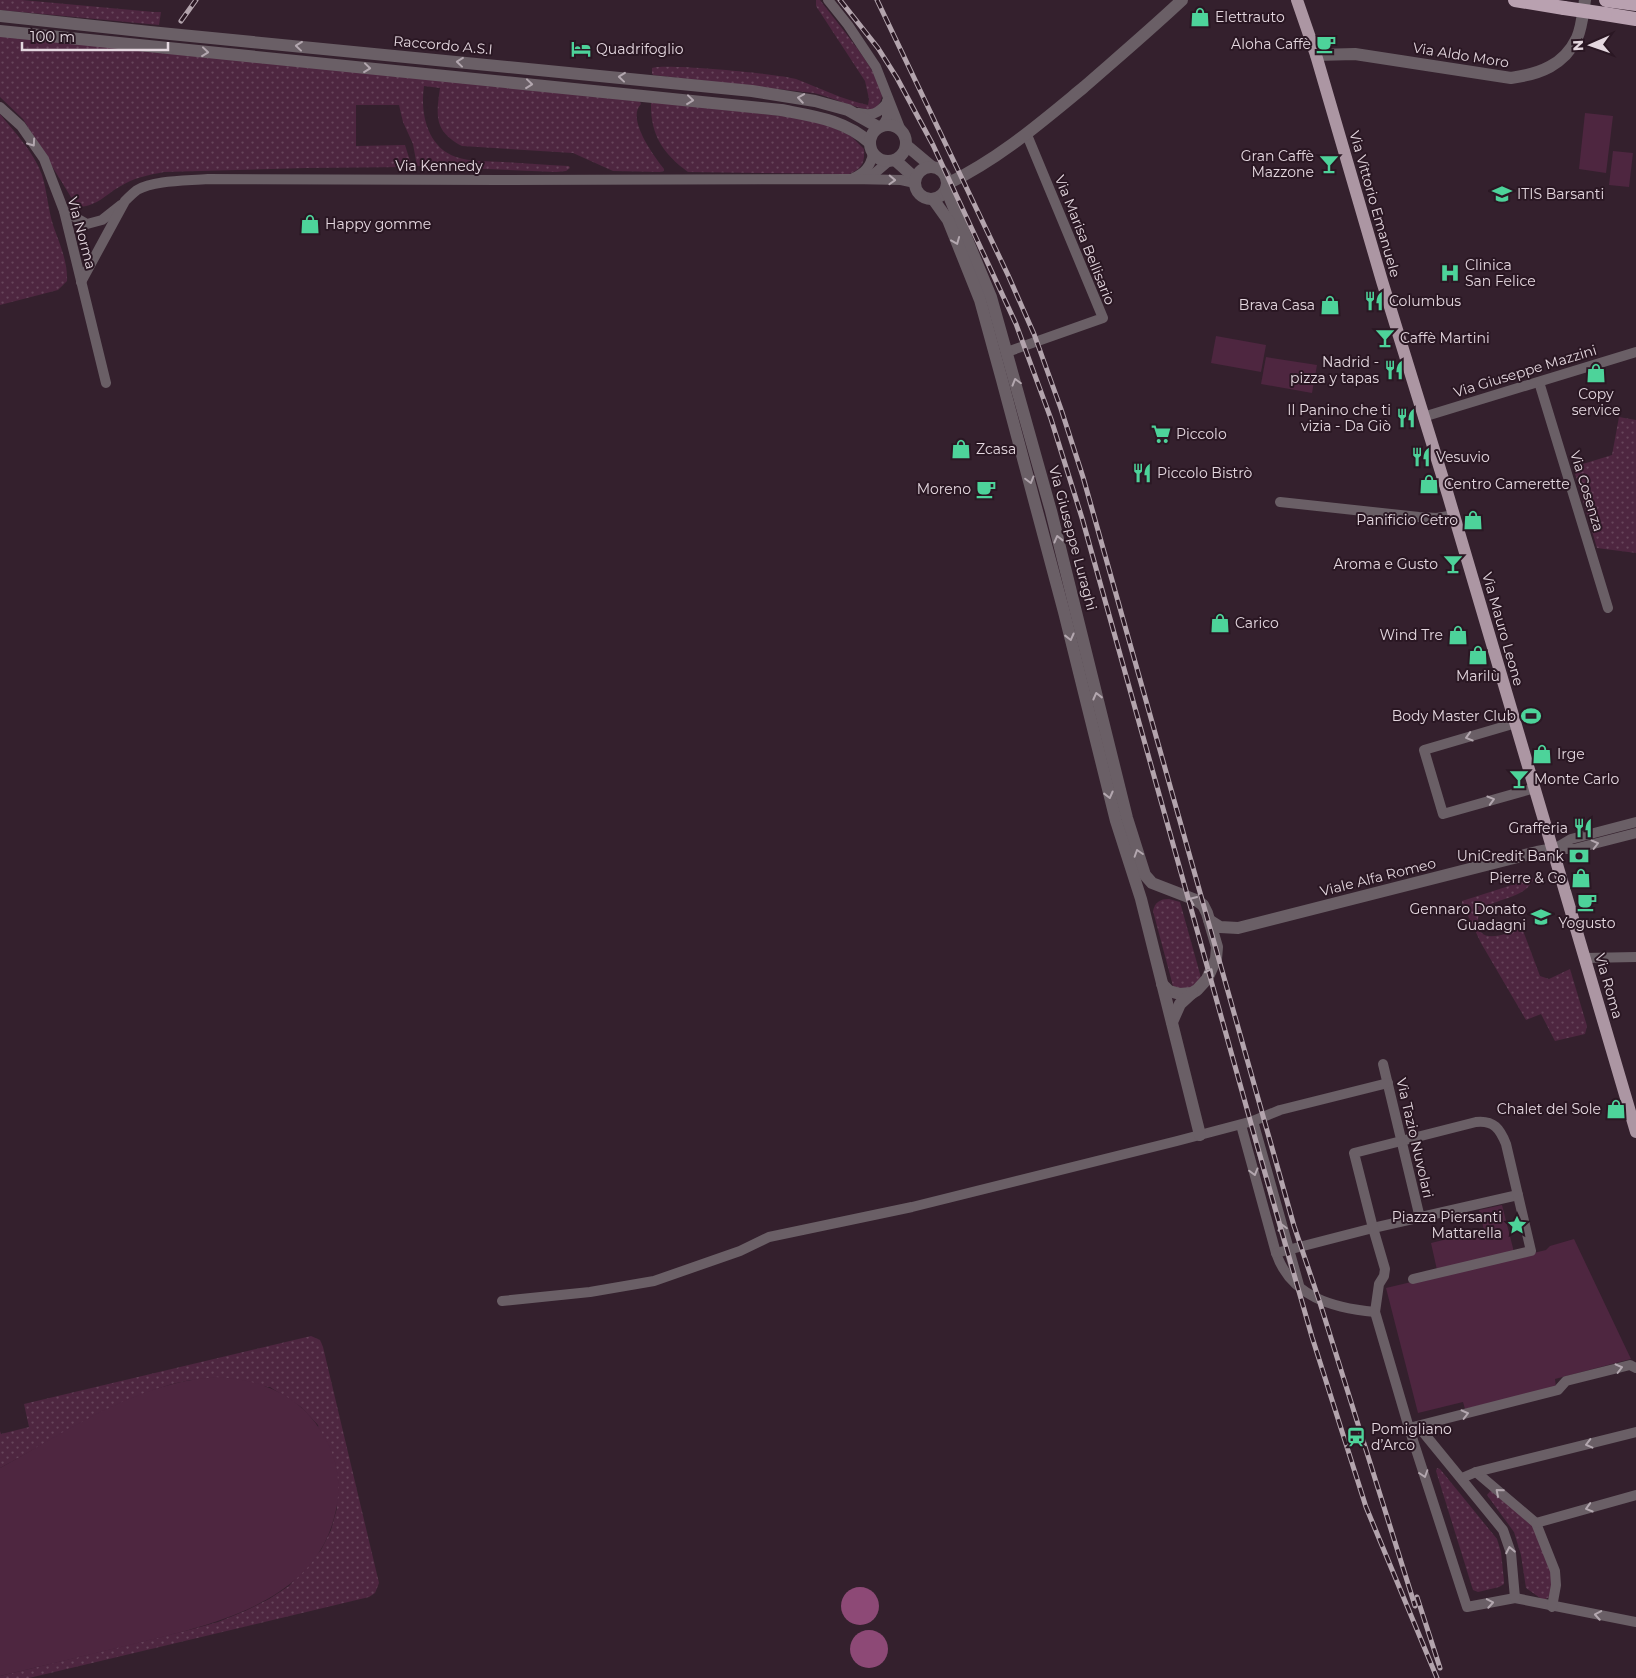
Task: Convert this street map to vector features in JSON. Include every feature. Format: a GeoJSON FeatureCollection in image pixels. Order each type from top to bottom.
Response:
{"type":"FeatureCollection","features":[{"type":"Feature","properties":{"kind":"highway"},"geometry":{"type":"LineString","coordinates":[[1515,0],[1564,8],[1636,4]]}},
{"type":"Feature","properties":{"kind":"highway"},"geometry":{"type":"LineString","coordinates":[[1605,7],[1636,19]]}},
{"type":"Feature","properties":{"kind":"main road","name":"Via Vittorio Emanuele"},"geometry":{"type":"LineString","coordinates":[[1297,0],[1316,55],[1423,416]]}},
{"type":"Feature","properties":{"kind":"main road","name":"Via Mauro Leone"},"geometry":{"type":"LineString","coordinates":[[1423,416],[1554,849]]}},
{"type":"Feature","properties":{"kind":"main road","name":"Via Roma"},"geometry":{"type":"LineString","coordinates":[[1554,849],[1585,958],[1634,1116],[1636,1132]]}},
{"type":"Feature","properties":{"kind":"street"},"geometry":{"type":"LineString","coordinates":[[828,0],[848,25],[876,67],[900,128],[904,133],[906,145],[901,156],[892,160],[868,179]]}},
{"type":"Feature","properties":{"kind":"street"},"geometry":{"type":"LineString","coordinates":[[0,32],[781,110],[820,118],[849,127],[871,148],[878,158],[892,160],[915,181],[919,193],[928,199],[933,199],[942,194],[946,187],[976,170],[1027,135],[1127,50],[1182,0]]}},
{"type":"Feature","properties":{"kind":"street","name":"Via Aldo Moro"},"geometry":{"type":"LineString","coordinates":[[1316,55],[1355,54],[1511,78],[1530,75],[1548,69],[1566,56],[1578,37],[1585,0]]}},
{"type":"Feature","properties":{"kind":"street","name":"Raccordo A.S.I"},"geometry":{"type":"LineString","coordinates":[[0,16],[752,91],[815,101],[848,110],[880,126]]}},
{"type":"Feature","properties":{"kind":"street"},"geometry":{"type":"LineString","coordinates":[[852,179],[866,172],[871,163],[873,131],[887,118],[888,103],[886,90]]}},
{"type":"Feature","properties":{"kind":"street"},"geometry":{"type":"LineString","coordinates":[[848,110],[873,115],[888,103]]}},
{"type":"Feature","properties":{"kind":"street","name":"Via Norma"},"geometry":{"type":"LineString","coordinates":[[0,106],[21,126],[44,159],[64,211],[106,383]]}},
{"type":"Feature","properties":{"kind":"street"},"geometry":{"type":"LineString","coordinates":[[880,126],[895,125],[900,128]]}},
{"type":"Feature","properties":{"kind":"street","name":"Via Marisa Bellisario"},"geometry":{"type":"LineString","coordinates":[[1007,352],[1102,318],[1027,135]]}},
{"type":"Feature","properties":{"kind":"street"},"geometry":{"type":"LineString","coordinates":[[906,145],[945,174],[946,187]]}},
{"type":"Feature","properties":{"kind":"street"},"geometry":{"type":"LineString","coordinates":[[915,181],[921,170],[936,168],[956,172],[976,170]]}},
{"type":"Feature","properties":{"kind":"street"},"geometry":{"type":"LineString","coordinates":[[955,211],[955,199],[958,192],[976,170]]}},
{"type":"Feature","properties":{"kind":"street","name":"Via Kennedy"},"geometry":{"type":"LineString","coordinates":[[81,282],[125,201],[136,191],[147,186],[208,179],[868,179],[915,181]]}},
{"type":"Feature","properties":{"kind":"street","name":"Via Giuseppe Luraghi"},"geometry":{"type":"LineString","coordinates":[[946,187],[991,297],[1007,352],[1077,611],[1127,818],[1145,875],[1152,883],[1200,902],[1206,909],[1217,948]]}},
{"type":"Feature","properties":{"kind":"street","name":"Via Giuseppe Luraghi"},"geometry":{"type":"LineString","coordinates":[[933,199],[948,220],[980,300],[1041,522],[1116,821],[1140,899],[1200,1136]]}},
{"type":"Feature","properties":{"kind":"street"},"geometry":{"type":"LineString","coordinates":[[64,211],[87,224],[102,220],[125,201]]}},
{"type":"Feature","properties":{"kind":"street","name":"Via Giuseppe Mazzini"},"geometry":{"type":"LineString","coordinates":[[1423,416],[1636,352]]}},
{"type":"Feature","properties":{"kind":"street","name":"Via Cosenza"},"geometry":{"type":"LineString","coordinates":[[1539,382],[1608,608]]}},
{"type":"Feature","properties":{"kind":"street"},"geometry":{"type":"LineString","coordinates":[[1280,502],[1419,518],[1437,518],[1454,515]]}},
{"type":"Feature","properties":{"kind":"street"},"geometry":{"type":"LineString","coordinates":[[1516,723],[1424,750],[1443,814],[1535,788]]}},
{"type":"Feature","properties":{"kind":"street","name":"Viale Alfa Romeo"},"geometry":{"type":"LineString","coordinates":[[1554,849],[1571,839],[1636,822]]}},
{"type":"Feature","properties":{"kind":"street","name":"Viale Alfa Romeo"},"geometry":{"type":"LineString","coordinates":[[1238,928],[1537,852],[1554,849],[1574,849],[1636,833]]}},
{"type":"Feature","properties":{"kind":"street"},"geometry":{"type":"LineString","coordinates":[[1140,899],[1147,894],[1166,889]]}},
{"type":"Feature","properties":{"kind":"street"},"geometry":{"type":"LineString","coordinates":[[1209,920],[1220,927],[1238,928]]}},
{"type":"Feature","properties":{"kind":"street"},"geometry":{"type":"LineString","coordinates":[[1172,1022],[1180,1004],[1202,985],[1206,979],[1217,957],[1217,948],[1221,938],[1238,928]]}},
{"type":"Feature","properties":{"kind":"street"},"geometry":{"type":"LineString","coordinates":[[1585,958],[1636,956]]}},
{"type":"Feature","properties":{"kind":"street"},"geometry":{"type":"LineString","coordinates":[[1162,984],[1169,992],[1180,994],[1192,993]]}},
{"type":"Feature","properties":{"kind":"street","name":"Via Tazio Nuvolari"},"geometry":{"type":"LineString","coordinates":[[1383,1064],[1420,1218]]}},
{"type":"Feature","properties":{"kind":"street"},"geometry":{"type":"LineString","coordinates":[[502,1301],[590,1292],[654,1281],[732,1254],[770,1237],[912,1206],[1200,1136],[1253,1121],[1280,1110],[1388,1083]]}},
{"type":"Feature","properties":{"kind":"street"},"geometry":{"type":"LineString","coordinates":[[1253,1121],[1298,1282],[1303,1290]]}},
{"type":"Feature","properties":{"kind":"street"},"geometry":{"type":"LineString","coordinates":[[1413,1279],[1530,1251],[1506,1144],[1498,1128],[1490,1122],[1476,1122],[1354,1153],[1373,1228],[1386,1268],[1379,1284],[1374,1312],[1413,1427],[1467,1607],[1515,1598],[1555,1608],[1636,1622]]}},
{"type":"Feature","properties":{"kind":"street"},"geometry":{"type":"LineString","coordinates":[[1241,1124],[1276,1253],[1284,1271],[1303,1290],[1317,1299],[1352,1310],[1374,1312]]}},
{"type":"Feature","properties":{"kind":"street"},"geometry":{"type":"LineString","coordinates":[[1276,1253],[1373,1228],[1518,1195]]}},
{"type":"Feature","properties":{"kind":"street"},"geometry":{"type":"LineString","coordinates":[[1413,1427],[1558,1390],[1566,1382],[1630,1365],[1636,1368]]}},
{"type":"Feature","properties":{"kind":"street"},"geometry":{"type":"LineString","coordinates":[[1413,1427],[1462,1478],[1503,1530],[1511,1554],[1515,1598]]}},
{"type":"Feature","properties":{"kind":"street"},"geometry":{"type":"LineString","coordinates":[[1462,1478],[1476,1472],[1636,1432]]}},
{"type":"Feature","properties":{"kind":"street"},"geometry":{"type":"LineString","coordinates":[[1476,1472],[1536,1523],[1556,1571],[1555,1608]]}},
{"type":"Feature","properties":{"kind":"street"},"geometry":{"type":"LineString","coordinates":[[1536,1523],[1636,1495]]}},
{"type":"Feature","properties":{"kind":"shaded area"},"geometry":{"type":"Polygon","coordinates":[[[0,0],[22,0],[161,12],[159,25],[0,10],[0,0]]]}},
{"type":"Feature","properties":{"kind":"shaded area"},"geometry":{"type":"Polygon","coordinates":[[[816,0],[820,0],[856,46],[879,84],[882,94],[881,99],[873,110],[814,93],[653,75],[652,73],[652,68],[677,67],[768,74],[796,79],[841,97],[868,105],[869,99],[865,81],[816,6],[816,0]]]}},
{"type":"Feature","properties":{"kind":"shaded area"},"geometry":{"type":"Polygon","coordinates":[[[0,36],[640,101],[641,104],[637,111],[639,128],[648,147],[664,171],[613,171],[573,153],[462,146],[446,135],[439,122],[440,88],[424,86],[423,107],[428,128],[438,145],[446,152],[461,159],[473,161],[569,166],[570,168],[566,171],[556,172],[417,166],[413,144],[403,122],[399,105],[356,105],[356,146],[405,145],[410,161],[409,167],[164,172],[130,181],[96,202],[80,207],[74,202],[23,119],[0,97],[0,36]]]}},
{"type":"Feature","properties":{"kind":"shaded area"},"geometry":{"type":"Polygon","coordinates":[[[651,101],[817,120],[851,136],[864,149],[864,158],[860,167],[849,174],[688,172],[671,158],[659,142],[651,113],[651,101]]]}},
{"type":"Feature","properties":{"kind":"shaded area"},"geometry":{"type":"Polygon","coordinates":[[[1585,113],[1613,116],[1606,173],[1579,169],[1585,113]]]}},
{"type":"Feature","properties":{"kind":"shaded area"},"geometry":{"type":"Polygon","coordinates":[[[0,114],[39,167],[51,219],[65,259],[67,281],[58,290],[0,305],[0,114]]]}},
{"type":"Feature","properties":{"kind":"shaded area"},"geometry":{"type":"Polygon","coordinates":[[[1613,151],[1633,153],[1629,187],[1609,185],[1613,151]]]}},
{"type":"Feature","properties":{"kind":"shaded area"},"geometry":{"type":"Polygon","coordinates":[[[1216,336],[1266,345],[1261,372],[1211,363],[1216,336]]]}},
{"type":"Feature","properties":{"kind":"shaded area"},"geometry":{"type":"Polygon","coordinates":[[[1266,357],[1317,365],[1312,393],[1261,384],[1266,357]]]}},
{"type":"Feature","properties":{"kind":"shaded area"},"geometry":{"type":"Polygon","coordinates":[[[1619,417],[1636,420],[1636,553],[1597,548],[1573,467],[1612,455],[1619,417]]]}},
{"type":"Feature","properties":{"kind":"shaded area"},"geometry":{"type":"Polygon","coordinates":[[[1534,878],[1529,886],[1521,892],[1486,907],[1478,919],[1479,928],[1487,936],[1494,936],[1522,928],[1540,976],[1549,979],[1570,969],[1587,1026],[1585,1034],[1555,1041],[1541,1014],[1526,1020],[1481,943],[1462,903],[1462,901],[1534,878]]]}},
{"type":"Feature","properties":{"kind":"shaded area"},"geometry":{"type":"Polygon","coordinates":[[[1169,899],[1180,902],[1200,974],[1201,979],[1192,988],[1177,988],[1173,986],[1153,911],[1158,902],[1169,899]]]}},
{"type":"Feature","properties":{"kind":"shaded area"},"geometry":{"type":"Polygon","coordinates":[[[1502,1205],[1514,1252],[1437,1270],[1431,1243],[1484,1230],[1479,1210],[1502,1205]]]}},
{"type":"Feature","properties":{"kind":"shaded area"},"geometry":{"type":"Polygon","coordinates":[[[1574,1239],[1631,1359],[1555,1379],[1556,1387],[1465,1409],[1463,1402],[1418,1413],[1386,1288],[1546,1250],[1550,1246],[1574,1239]]]}},
{"type":"Feature","properties":{"kind":"shaded area"},"geometry":{"type":"Polygon","coordinates":[[[311,1336],[320,1340],[323,1347],[379,1583],[375,1593],[369,1597],[29,1678],[0,1678],[0,1676],[218,1622],[269,1599],[289,1586],[321,1550],[331,1530],[337,1508],[318,1425],[301,1407],[270,1387],[190,1380],[172,1384],[99,1414],[0,1468],[0,1431],[1,1434],[29,1427],[24,1404],[311,1336]]]}},
{"type":"Feature","properties":{"kind":"shaded area"},"geometry":{"type":"Polygon","coordinates":[[[215,1377],[248,1381],[279,1392],[292,1400],[316,1423],[330,1447],[338,1477],[338,1497],[334,1518],[322,1548],[302,1573],[278,1593],[250,1608],[219,1621],[155,1639],[0,1676],[0,1468],[85,1420],[129,1399],[151,1390],[178,1383],[215,1377]]]}},
{"type":"Feature","properties":{"kind":"shaded area"},"geometry":{"type":"Polygon","coordinates":[[[1437,1468],[1440,1469],[1497,1539],[1501,1552],[1504,1581],[1504,1584],[1499,1587],[1478,1592],[1473,1590],[1436,1471],[1437,1468]]]}},
{"type":"Feature","properties":{"kind":"shaded area"},"geometry":{"type":"Polygon","coordinates":[[[1492,1489],[1532,1524],[1552,1573],[1550,1597],[1543,1600],[1526,1588],[1521,1555],[1514,1532],[1487,1495],[1492,1489]]]}},
{"type":"Feature","properties":{"kind":"shaded area"},"geometry":{"type":"Polygon","coordinates":[[[860,1587],[873,1593],[879,1606],[873,1619],[860,1625],[847,1619],[841,1606],[847,1593],[860,1587]]]}},
{"type":"Feature","properties":{"kind":"shaded area"},"geometry":{"type":"Polygon","coordinates":[[[869,1630],[882,1636],[888,1649],[882,1662],[869,1668],[856,1662],[850,1649],[856,1636],[869,1630]]]}},
{"type":"Feature","properties":{"kind":"railway"},"geometry":{"type":"LineString","coordinates":[[181,21],[196,0]]}},
{"type":"Feature","properties":{"kind":"railway"},"geometry":{"type":"LineString","coordinates":[[840,0],[878,48],[897,78],[933,145],[1016,324],[1051,419],[1082,518],[1312,1337],[1366,1507],[1437,1678]]}},
{"type":"Feature","properties":{"kind":"railway"},"geometry":{"type":"LineString","coordinates":[[877,0],[1008,275],[1034,334],[1061,409],[1083,477],[1294,1226],[1415,1606]]}},
{"type":"Feature","properties":{"kind":"railway"},"geometry":{"type":"LineString","coordinates":[[1417,1597],[1440,1668]]}},
{"type":"Feature","properties":{"kind":"place","name":"Elettrauto"},"geometry":{"type":"Point","coordinates":[1200,17]}},
{"type":"Feature","properties":{"kind":"place","name":"Aloha Caffè"},"geometry":{"type":"Point","coordinates":[1326,44]}},
{"type":"Feature","properties":{"kind":"place","name":"Quadrifoglio"},"geometry":{"type":"Point","coordinates":[581,49]}},
{"type":"Feature","properties":{"kind":"place","name":"Gran Caffè Mazzone"},"geometry":{"type":"Point","coordinates":[1329,164]}},
{"type":"Feature","properties":{"kind":"place","name":"ITIS Barsanti"},"geometry":{"type":"Point","coordinates":[1502,194]}},
{"type":"Feature","properties":{"kind":"place","name":"Happy gomme"},"geometry":{"type":"Point","coordinates":[310,224]}},
{"type":"Feature","properties":{"kind":"place","name":"Clinica San Felice"},"geometry":{"type":"Point","coordinates":[1450,273]}},
{"type":"Feature","properties":{"kind":"place","name":"Columbus"},"geometry":{"type":"Point","coordinates":[1374,301]}},
{"type":"Feature","properties":{"kind":"place","name":"Brava Casa"},"geometry":{"type":"Point","coordinates":[1330,305]}},
{"type":"Feature","properties":{"kind":"place","name":"Caffè Martini"},"geometry":{"type":"Point","coordinates":[1385,338]}},
{"type":"Feature","properties":{"kind":"place","name":"Nadrid - pizza y tapas"},"geometry":{"type":"Point","coordinates":[1394,370]}},
{"type":"Feature","properties":{"kind":"place","name":"Copy service"},"geometry":{"type":"Point","coordinates":[1596,373]}},
{"type":"Feature","properties":{"kind":"place","name":"Il Panino che ti vizia - Da Giò"},"geometry":{"type":"Point","coordinates":[1406,418]}},
{"type":"Feature","properties":{"kind":"place","name":"Piccolo"},"geometry":{"type":"Point","coordinates":[1161,434]}},
{"type":"Feature","properties":{"kind":"place","name":"Zcasa"},"geometry":{"type":"Point","coordinates":[961,449]}},
{"type":"Feature","properties":{"kind":"place","name":"Vesuvio"},"geometry":{"type":"Point","coordinates":[1421,457]}},
{"type":"Feature","properties":{"kind":"place","name":"Piccolo Bistrò"},"geometry":{"type":"Point","coordinates":[1142,473]}},
{"type":"Feature","properties":{"kind":"place","name":"Centro Camerette"},"geometry":{"type":"Point","coordinates":[1429,484]}},
{"type":"Feature","properties":{"kind":"place","name":"Moreno"},"geometry":{"type":"Point","coordinates":[986,489]}},
{"type":"Feature","properties":{"kind":"place","name":"Panificio Cetro"},"geometry":{"type":"Point","coordinates":[1473,520]}},
{"type":"Feature","properties":{"kind":"place","name":"Aroma e Gusto"},"geometry":{"type":"Point","coordinates":[1453,564]}},
{"type":"Feature","properties":{"kind":"place","name":"Carico"},"geometry":{"type":"Point","coordinates":[1220,623]}},
{"type":"Feature","properties":{"kind":"place","name":"Wind Tre"},"geometry":{"type":"Point","coordinates":[1458,635]}},
{"type":"Feature","properties":{"kind":"place","name":"Marilù"},"geometry":{"type":"Point","coordinates":[1478,655]}},
{"type":"Feature","properties":{"kind":"place","name":"Body Master Club"},"geometry":{"type":"Point","coordinates":[1531,716]}},
{"type":"Feature","properties":{"kind":"place","name":"Irge"},"geometry":{"type":"Point","coordinates":[1542,754]}},
{"type":"Feature","properties":{"kind":"place","name":"Monte Carlo"},"geometry":{"type":"Point","coordinates":[1519,779]}},
{"type":"Feature","properties":{"kind":"place","name":"Grafferia"},"geometry":{"type":"Point","coordinates":[1583,828]}},
{"type":"Feature","properties":{"kind":"place","name":"UniCredit Bank"},"geometry":{"type":"Point","coordinates":[1579,856]}},
{"type":"Feature","properties":{"kind":"place","name":"Pierre & Co"},"geometry":{"type":"Point","coordinates":[1581,878]}},
{"type":"Feature","properties":{"kind":"place","name":"Yogusto"},"geometry":{"type":"Point","coordinates":[1587,902]}},
{"type":"Feature","properties":{"kind":"place","name":"Gennaro Donato Guadagni"},"geometry":{"type":"Point","coordinates":[1541,917]}},
{"type":"Feature","properties":{"kind":"place","name":"Chalet del Sole"},"geometry":{"type":"Point","coordinates":[1616,1109]}},
{"type":"Feature","properties":{"kind":"place","name":"Piazza Piersanti Mattarella"},"geometry":{"type":"Point","coordinates":[1517,1225]}},
{"type":"Feature","properties":{"kind":"place","name":"Pomigliano d’Arco"},"geometry":{"type":"Point","coordinates":[1356,1437]}}]}
